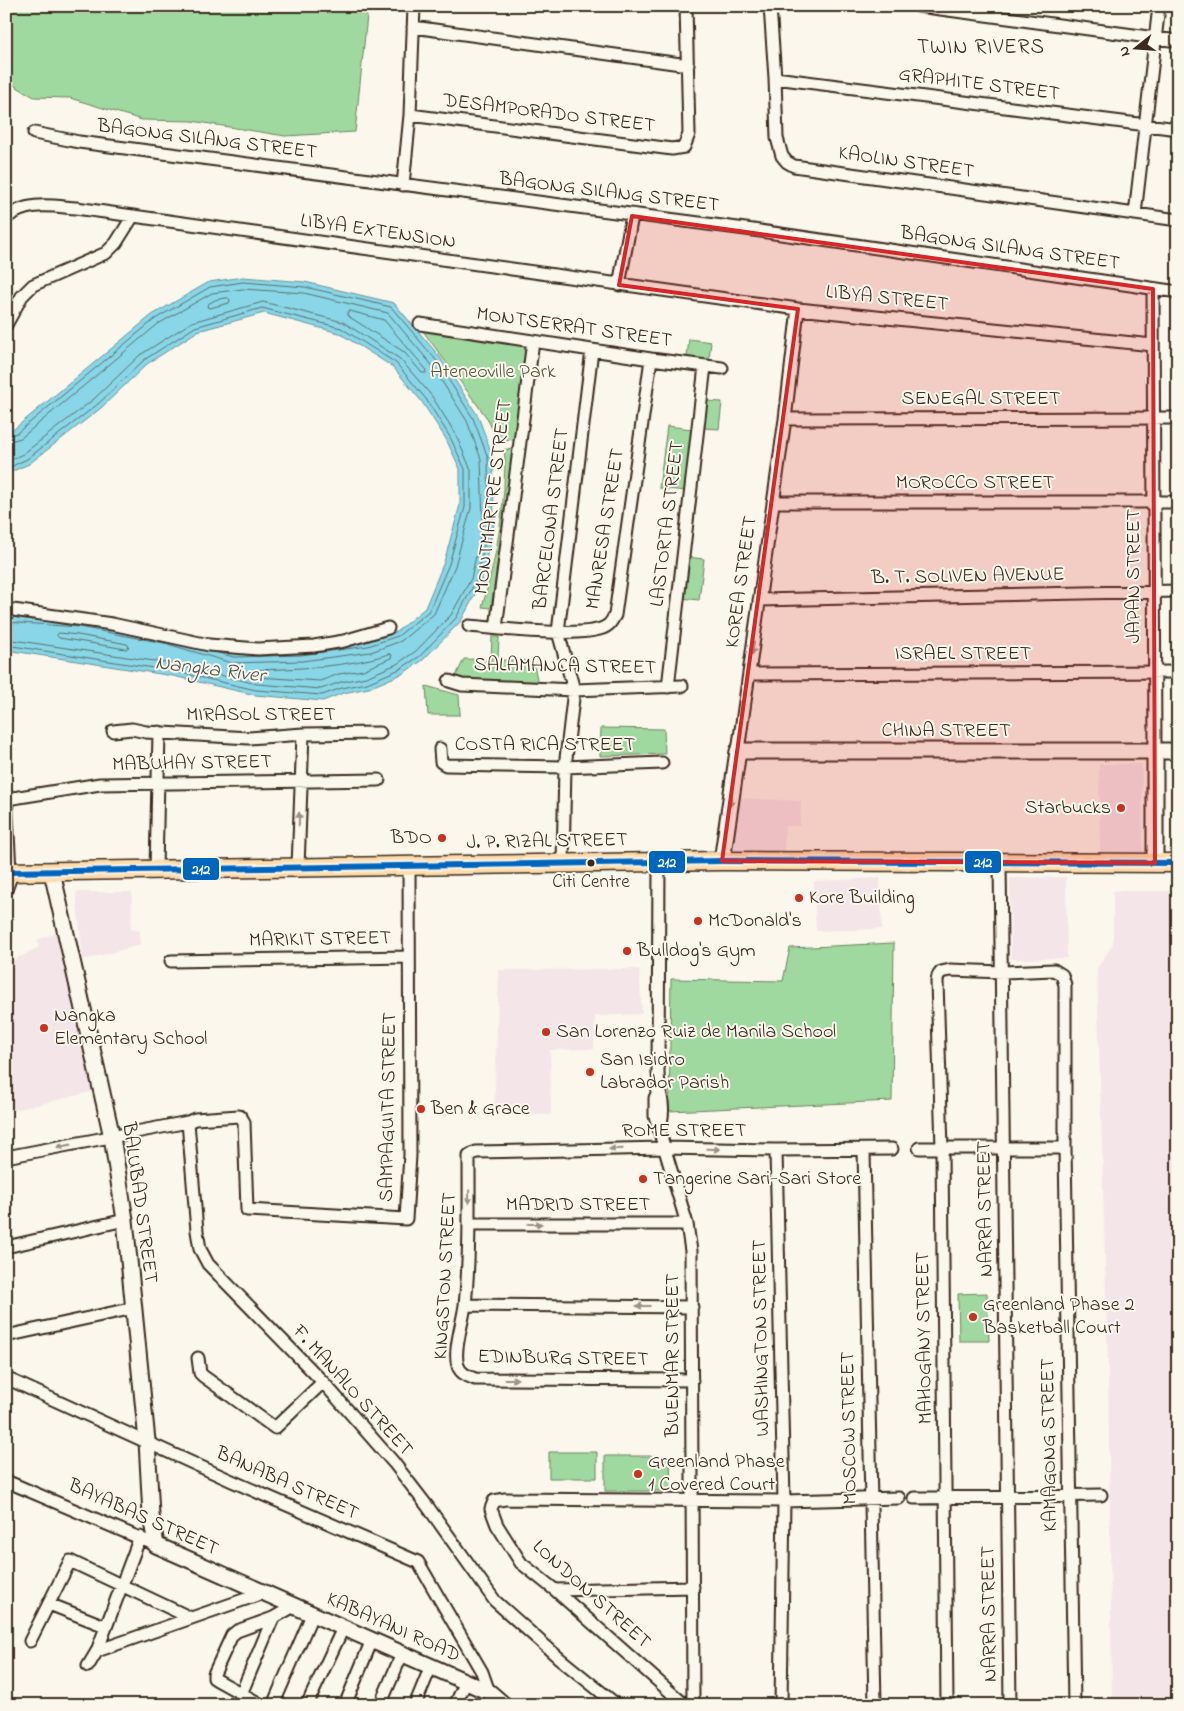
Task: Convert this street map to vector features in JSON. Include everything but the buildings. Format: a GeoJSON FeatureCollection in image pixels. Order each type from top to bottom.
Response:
{"type":"FeatureCollection","features":[{"type":"Feature","properties":{"kind":"main road","name":"J. P. RIZAL STREET"},"geometry":{"type":"LineString","coordinates":[[8,872],[722,860],[1178,863]]}},
{"type":"Feature","properties":{"kind":"street"},"geometry":{"type":"LineString","coordinates":[[403,185],[410,115],[414,6]]}},
{"type":"Feature","properties":{"kind":"street"},"geometry":{"type":"LineString","coordinates":[[413,27],[688,65],[686,6]]}},
{"type":"Feature","properties":{"kind":"street","name":"KAOLIN STREET"},"geometry":{"type":"LineString","coordinates":[[770,6],[777,138],[779,150],[787,162],[794,166],[1178,220]]}},
{"type":"Feature","properties":{"kind":"street"},"geometry":{"type":"LineString","coordinates":[[918,6],[1178,41]]}},
{"type":"Feature","properties":{"kind":"street"},"geometry":{"type":"LineString","coordinates":[[1135,214],[1159,6]]}},
{"type":"Feature","properties":{"kind":"street","name":"DESAMPORADO STREET"},"geometry":{"type":"LineString","coordinates":[[410,115],[672,149],[684,147],[689,134],[688,65]]}},
{"type":"Feature","properties":{"kind":"street","name":"GRAPHITE STREET"},"geometry":{"type":"LineString","coordinates":[[775,78],[1178,129]]}},
{"type":"Feature","properties":{"kind":"street","name":"BAGONG SILANG STREET"},"geometry":{"type":"LineString","coordinates":[[34,133],[79,142],[632,216],[753,230],[1178,292]]}},
{"type":"Feature","properties":{"kind":"street","name":"LIBYA EXTENSION"},"geometry":{"type":"LineString","coordinates":[[6,218],[20,209],[34,205],[133,216],[618,285]]}},
{"type":"Feature","properties":{"kind":"street"},"geometry":{"type":"LineString","coordinates":[[6,325],[22,296],[33,285],[106,253],[116,243],[133,216]]}},
{"type":"Feature","properties":{"kind":"street"},"geometry":{"type":"LineString","coordinates":[[618,285],[632,216]]}},
{"type":"Feature","properties":{"kind":"street","name":"LIBYA STREET"},"geometry":{"type":"LineString","coordinates":[[618,285],[798,309],[1153,345]]}},
{"type":"Feature","properties":{"kind":"street","name":"JAPAN STREET"},"geometry":{"type":"LineString","coordinates":[[1153,289],[1155,863]]}},
{"type":"Feature","properties":{"kind":"street","name":"KOREA STREET"},"geometry":{"type":"LineString","coordinates":[[722,860],[785,419],[798,309]]}},
{"type":"Feature","properties":{"kind":"street","name":"MONTSERRAT STREET"},"geometry":{"type":"LineString","coordinates":[[420,324],[533,342],[722,368]]}},
{"type":"Feature","properties":{"kind":"street","name":"MONTMARTRE STREET"},"geometry":{"type":"LineString","coordinates":[[496,628],[533,342]]}},
{"type":"Feature","properties":{"kind":"street","name":"BARCELONA STREET"},"geometry":{"type":"LineString","coordinates":[[574,690],[558,632],[592,350]]}},
{"type":"Feature","properties":{"kind":"street","name":"MANRESA STREET"},"geometry":{"type":"LineString","coordinates":[[469,626],[558,632],[594,630],[608,626],[615,615],[651,359]]}},
{"type":"Feature","properties":{"kind":"street","name":"LASTORTA STREET"},"geometry":{"type":"LineString","coordinates":[[668,687],[705,366]]}},
{"type":"Feature","properties":{"kind":"street","name":"SENEGAL STREET"},"geometry":{"type":"LineString","coordinates":[[785,419],[1178,418]]}},
{"type":"Feature","properties":{"kind":"street","name":"MOROCCO STREET"},"geometry":{"type":"LineString","coordinates":[[773,502],[1178,502]]}},
{"type":"Feature","properties":{"kind":"street","name":"B. T. SOLIVEN AVENUE"},"geometry":{"type":"LineString","coordinates":[[760,600],[1178,591]]}},
{"type":"Feature","properties":{"kind":"street"},"geometry":{"type":"LineString","coordinates":[[6,609],[112,624],[209,645],[258,649],[314,646],[344,641],[388,628]]}},
{"type":"Feature","properties":{"kind":"street","name":"ISRAEL STREET"},"geometry":{"type":"LineString","coordinates":[[749,674],[1178,672]]}},
{"type":"Feature","properties":{"kind":"street","name":"SALAMANCA STREET"},"geometry":{"type":"LineString","coordinates":[[449,681],[462,685],[574,690],[682,686]]}},
{"type":"Feature","properties":{"kind":"street"},"geometry":{"type":"LineString","coordinates":[[563,863],[565,767],[574,690]]}},
{"type":"Feature","properties":{"kind":"street","name":"MIRASOL STREET"},"geometry":{"type":"LineString","coordinates":[[113,731],[132,729],[249,738],[303,734],[380,733]]}},
{"type":"Feature","properties":{"kind":"street"},"geometry":{"type":"LineString","coordinates":[[156,870],[159,732]]}},
{"type":"Feature","properties":{"kind":"street"},"geometry":{"type":"LineString","coordinates":[[298,868],[303,734]]}},
{"type":"Feature","properties":{"kind":"street","name":"COSTA RICA STREET"},"geometry":{"type":"LineString","coordinates":[[440,749],[441,762],[446,764],[565,767],[662,763]]}},
{"type":"Feature","properties":{"kind":"street","name":"CHINA STREET"},"geometry":{"type":"LineString","coordinates":[[738,751],[1178,751]]}},
{"type":"Feature","properties":{"kind":"street","name":"MABUHAY STREET"},"geometry":{"type":"LineString","coordinates":[[7,796],[100,784],[379,780]]}},
{"type":"Feature","properties":{"kind":"street"},"geometry":{"type":"LineString","coordinates":[[6,890],[10,879],[8,872],[7,796]]}},
{"type":"Feature","properties":{"kind":"street","name":"BUENMAR STREET"},"geometry":{"type":"LineString","coordinates":[[659,862],[659,1089],[655,1098],[655,1116],[687,1224],[692,1251],[693,1705]]}},
{"type":"Feature","properties":{"kind":"street","name":"NARRA STREET"},"geometry":{"type":"LineString","coordinates":[[1000,862],[1010,1705]]}},
{"type":"Feature","properties":{"kind":"street","name":"MARIKIT STREET"},"geometry":{"type":"LineString","coordinates":[[171,961],[409,957],[409,866]]}},
{"type":"Feature","properties":{"kind":"street","name":"BALUBAD STREET"},"geometry":{"type":"LineString","coordinates":[[52,872],[112,1138],[134,1308],[147,1441],[151,1515],[156,1545]]}},
{"type":"Feature","properties":{"kind":"street","name":"SAMPAGUITA STREET"},"geometry":{"type":"LineString","coordinates":[[188,1122],[195,1119],[241,1117],[244,1122],[246,1210],[406,1219],[410,1155],[409,957]]}},
{"type":"Feature","properties":{"kind":"street","name":"MAHOGANY STREET"},"geometry":{"type":"LineString","coordinates":[[947,1705],[942,1149],[937,982],[941,972],[950,970],[1002,972]]}},
{"type":"Feature","properties":{"kind":"street","name":"KAMAGONG STREET"},"geometry":{"type":"LineString","coordinates":[[1002,972],[1054,970],[1062,976],[1065,985],[1065,1148],[1074,1705]]}},
{"type":"Feature","properties":{"kind":"street"},"geometry":{"type":"LineString","coordinates":[[6,1157],[188,1122]]}},
{"type":"Feature","properties":{"kind":"street","name":"F. MANALO STREET"},"geometry":{"type":"LineString","coordinates":[[188,1122],[197,1231],[200,1249],[208,1264],[323,1382],[394,1463],[428,1507],[494,1601],[559,1658],[618,1705]]}},
{"type":"Feature","properties":{"kind":"street","name":"ROME STREET"},"geometry":{"type":"LineString","coordinates":[[476,1152],[664,1148],[776,1150],[892,1149]]}},
{"type":"Feature","properties":{"kind":"street"},"geometry":{"type":"LineString","coordinates":[[919,1148],[1004,1150],[1065,1148]]}},
{"type":"Feature","properties":{"kind":"street","name":"WASHINGTON STREET"},"geometry":{"type":"LineString","coordinates":[[776,1150],[784,1501],[781,1705]]}},
{"type":"Feature","properties":{"kind":"street","name":"MOSCOW STREET"},"geometry":{"type":"LineString","coordinates":[[864,1150],[874,1705]]}},
{"type":"Feature","properties":{"kind":"street","name":"KINGSTON STREET"},"geometry":{"type":"LineString","coordinates":[[463,1374],[458,1367],[457,1356],[465,1305],[469,1224],[469,1156],[476,1152]]}},
{"type":"Feature","properties":{"kind":"street"},"geometry":{"type":"LineString","coordinates":[[6,1247],[124,1220]]}},
{"type":"Feature","properties":{"kind":"street","name":"MADRID STREET"},"geometry":{"type":"LineString","coordinates":[[469,1224],[687,1224]]}},
{"type":"Feature","properties":{"kind":"street"},"geometry":{"type":"LineString","coordinates":[[465,1305],[692,1307]]}},
{"type":"Feature","properties":{"kind":"street"},"geometry":{"type":"LineString","coordinates":[[6,1336],[134,1308]]}},
{"type":"Feature","properties":{"kind":"street"},"geometry":{"type":"LineString","coordinates":[[198,1358],[200,1373],[203,1376],[274,1428],[323,1382]]}},
{"type":"Feature","properties":{"kind":"street","name":"EDINBURG STREET"},"geometry":{"type":"LineString","coordinates":[[463,1374],[475,1379],[692,1380]]}},
{"type":"Feature","properties":{"kind":"street","name":"BANABA STREET"},"geometry":{"type":"LineString","coordinates":[[6,1378],[147,1441],[232,1482],[418,1562],[482,1672],[495,1699]]}},
{"type":"Feature","properties":{"kind":"street","name":"BAYABAS STREET"},"geometry":{"type":"LineString","coordinates":[[6,1481],[140,1537],[263,1593]]}},
{"type":"Feature","properties":{"kind":"street"},"geometry":{"type":"LineString","coordinates":[[914,1498],[1101,1495]]}},
{"type":"Feature","properties":{"kind":"street"},"geometry":{"type":"LineString","coordinates":[[692,1500],[784,1501],[899,1498]]}},
{"type":"Feature","properties":{"kind":"street","name":"LONDON STREET"},"geometry":{"type":"LineString","coordinates":[[685,1705],[555,1590],[521,1563],[497,1526],[491,1509],[494,1501],[505,1499],[692,1500]]}},
{"type":"Feature","properties":{"kind":"street"},"geometry":{"type":"LineString","coordinates":[[88,1666],[96,1651],[140,1537]]}},
{"type":"Feature","properties":{"kind":"street"},"geometry":{"type":"LineString","coordinates":[[30,1641],[71,1561],[191,1618]]}},
{"type":"Feature","properties":{"kind":"street"},"geometry":{"type":"LineString","coordinates":[[555,1590],[693,1587]]}},
{"type":"Feature","properties":{"kind":"street"},"geometry":{"type":"LineString","coordinates":[[96,1651],[263,1593]]}},
{"type":"Feature","properties":{"kind":"street","name":"KABAYANI ROAD"},"geometry":{"type":"LineString","coordinates":[[263,1593],[431,1666],[466,1682],[495,1699]]}},
{"type":"Feature","properties":{"kind":"street"},"geometry":{"type":"LineString","coordinates":[[49,1604],[105,1626]]}},
{"type":"Feature","properties":{"kind":"street"},"geometry":{"type":"LineString","coordinates":[[262,1705],[217,1680],[214,1678],[214,1674],[232,1635],[244,1627],[272,1618],[294,1606]]}},
{"type":"Feature","properties":{"kind":"street"},"geometry":{"type":"LineString","coordinates":[[273,1705],[312,1614]]}},
{"type":"Feature","properties":{"kind":"street"},"geometry":{"type":"LineString","coordinates":[[241,1694],[272,1618]]}},
{"type":"Feature","properties":{"kind":"street"},"geometry":{"type":"LineString","coordinates":[[307,1705],[343,1628]]}},
{"type":"Feature","properties":{"kind":"street"},"geometry":{"type":"LineString","coordinates":[[345,1705],[372,1640]]}},
{"type":"Feature","properties":{"kind":"street"},"geometry":{"type":"LineString","coordinates":[[380,1705],[402,1654]]}},
{"type":"Feature","properties":{"kind":"street"},"geometry":{"type":"LineString","coordinates":[[415,1705],[431,1666]]}},
{"type":"Feature","properties":{"kind":"street"},"geometry":{"type":"LineString","coordinates":[[455,1705],[466,1682]]}},
{"type":"Feature","properties":{"kind":"highlighted area"},"geometry":{"type":"Polygon","coordinates":[[[632,216],[1153,289],[1155,863],[722,861],[798,309],[619,285],[632,216]]]}},
{"type":"Feature","properties":{"kind":"shaded area","name":"Starbucks"},"geometry":{"type":"Polygon","coordinates":[[[1099,764],[1142,764],[1143,852],[1100,852],[1099,764]]]}},
{"type":"Feature","properties":{"kind":"shaded area"},"geometry":{"type":"Polygon","coordinates":[[[740,798],[801,801],[800,826],[785,826],[784,858],[734,857],[740,798]]]}},
{"type":"Feature","properties":{"kind":"shaded area"},"geometry":{"type":"Polygon","coordinates":[[[1066,877],[1067,958],[1011,959],[1010,878],[1066,877]]]}},
{"type":"Feature","properties":{"kind":"shaded area"},"geometry":{"type":"Polygon","coordinates":[[[880,878],[882,929],[816,931],[814,881],[880,878]]]}},
{"type":"Feature","properties":{"kind":"shaded area"},"geometry":{"type":"Polygon","coordinates":[[[1113,891],[1178,891],[1178,1705],[1112,1705],[1108,1368],[1097,968],[1113,944],[1113,891]]]}},
{"type":"Feature","properties":{"kind":"shaded area"},"geometry":{"type":"Polygon","coordinates":[[[76,892],[132,892],[131,929],[140,931],[140,945],[83,960],[76,892]]]}},
{"type":"Feature","properties":{"kind":"shaded area","name":"Nangka Elementary School"},"geometry":{"type":"Polygon","coordinates":[[[61,931],[95,1091],[6,1112],[6,964],[39,947],[37,940],[61,931]]]}},
{"type":"Feature","properties":{"kind":"shaded area","name":"San Lorenzo Ruiz de Manila School"},"geometry":{"type":"Polygon","coordinates":[[[639,969],[642,1014],[595,1016],[594,1049],[550,1050],[551,1115],[494,1113],[499,970],[639,969]]]}},
{"type":"Feature","properties":{"kind":"green space"},"geometry":{"type":"Polygon","coordinates":[[[6,6],[368,6],[355,132],[285,136],[192,121],[142,120],[70,98],[34,97],[10,83],[11,59],[6,46],[6,6]]]}},
{"type":"Feature","properties":{"kind":"green space","name":"Ateneoville Park"},"geometry":{"type":"Polygon","coordinates":[[[420,327],[528,347],[517,440],[497,439],[487,418],[420,327]]]}},
{"type":"Feature","properties":{"kind":"green space"},"geometry":{"type":"Polygon","coordinates":[[[689,339],[711,342],[709,360],[687,357],[689,339]]]}},
{"type":"Feature","properties":{"kind":"green space"},"geometry":{"type":"Polygon","coordinates":[[[707,401],[722,402],[719,429],[704,428],[707,401]]]}},
{"type":"Feature","properties":{"kind":"green space"},"geometry":{"type":"Polygon","coordinates":[[[667,426],[692,429],[685,491],[659,488],[667,426]]]}},
{"type":"Feature","properties":{"kind":"green space"},"geometry":{"type":"Polygon","coordinates":[[[504,449],[514,450],[491,608],[482,607],[493,563],[501,518],[504,488],[504,449]]]}},
{"type":"Feature","properties":{"kind":"green space"},"geometry":{"type":"Polygon","coordinates":[[[687,557],[704,559],[699,600],[682,598],[687,557]]]}},
{"type":"Feature","properties":{"kind":"green space"},"geometry":{"type":"Polygon","coordinates":[[[492,637],[499,637],[498,660],[533,661],[538,683],[463,681],[455,678],[464,659],[491,660],[492,637]]]}},
{"type":"Feature","properties":{"kind":"green space"},"geometry":{"type":"Polygon","coordinates":[[[426,686],[459,695],[460,715],[428,715],[426,686]]]}},
{"type":"Feature","properties":{"kind":"green space"},"geometry":{"type":"Polygon","coordinates":[[[601,728],[664,729],[665,754],[600,756],[601,728]]]}},
{"type":"Feature","properties":{"kind":"green space"},"geometry":{"type":"Polygon","coordinates":[[[894,943],[892,1101],[669,1111],[671,979],[783,981],[790,948],[894,943]]]}},
{"type":"Feature","properties":{"kind":"green space","name":"Greenland Phase 2 Basketball Court"},"geometry":{"type":"Polygon","coordinates":[[[987,1293],[989,1341],[959,1341],[958,1294],[987,1293]]]}},
{"type":"Feature","properties":{"kind":"green space"},"geometry":{"type":"Polygon","coordinates":[[[549,1452],[597,1452],[597,1478],[549,1478],[549,1452]]]}},
{"type":"Feature","properties":{"kind":"green space","name":"Greenland Phase 1 Covered Court"},"geometry":{"type":"Polygon","coordinates":[[[605,1456],[670,1456],[671,1491],[605,1491],[605,1456]]]}},
{"type":"Feature","properties":{"kind":"water","name":"Nangka River"},"geometry":{"type":"Polygon","coordinates":[[[243,277],[305,282],[394,303],[440,357],[478,416],[493,457],[494,524],[481,583],[461,621],[423,660],[402,674],[369,688],[343,693],[323,701],[255,695],[173,676],[6,650],[6,611],[80,616],[234,652],[367,642],[396,632],[425,608],[444,562],[460,505],[460,469],[446,439],[422,402],[393,367],[339,333],[264,313],[198,331],[147,364],[101,408],[29,464],[6,474],[6,431],[14,429],[152,315],[209,282],[243,277]]]}},
{"type":"Feature","properties":{"kind":"transit line","name":"212"},"geometry":{"type":"LineString","coordinates":[[6,872],[722,861],[1178,863]]}},
{"type":"Feature","properties":{"kind":"place","name":"Starbucks"},"geometry":{"type":"Point","coordinates":[1121,808]}},
{"type":"Feature","properties":{"kind":"place","name":"BDO"},"geometry":{"type":"Point","coordinates":[442,838]}},
{"type":"Feature","properties":{"kind":"place","name":"Citi Centre"},"geometry":{"type":"Point","coordinates":[591,863]}},
{"type":"Feature","properties":{"kind":"place","name":"Kore Building"},"geometry":{"type":"Point","coordinates":[799,898]}},
{"type":"Feature","properties":{"kind":"place","name":"McDonald's"},"geometry":{"type":"Point","coordinates":[698,921]}},
{"type":"Feature","properties":{"kind":"place","name":"Bulldog's Gym"},"geometry":{"type":"Point","coordinates":[627,951]}},
{"type":"Feature","properties":{"kind":"place","name":"Nangka Elementary School"},"geometry":{"type":"Point","coordinates":[44,1028]}},
{"type":"Feature","properties":{"kind":"place","name":"San Lorenzo Ruiz de Manila School"},"geometry":{"type":"Point","coordinates":[546,1032]}},
{"type":"Feature","properties":{"kind":"place","name":"San Isidro Labrador Parish"},"geometry":{"type":"Point","coordinates":[590,1072]}},
{"type":"Feature","properties":{"kind":"place","name":"Ben & Grace"},"geometry":{"type":"Point","coordinates":[421,1109]}},
{"type":"Feature","properties":{"kind":"place","name":"Tangerine Sari-Sari Store"},"geometry":{"type":"Point","coordinates":[643,1179]}},
{"type":"Feature","properties":{"kind":"place","name":"Greenland Phase 2 Basketball Court"},"geometry":{"type":"Point","coordinates":[973,1317]}},
{"type":"Feature","properties":{"kind":"place","name":"Greenland Phase 1 Covered Court"},"geometry":{"type":"Point","coordinates":[638,1474]}},
{"type":"Feature","properties":{"kind":"district","name":"TWIN RIVERS"},"geometry":{"type":"Point","coordinates":[981,48]}}]}
